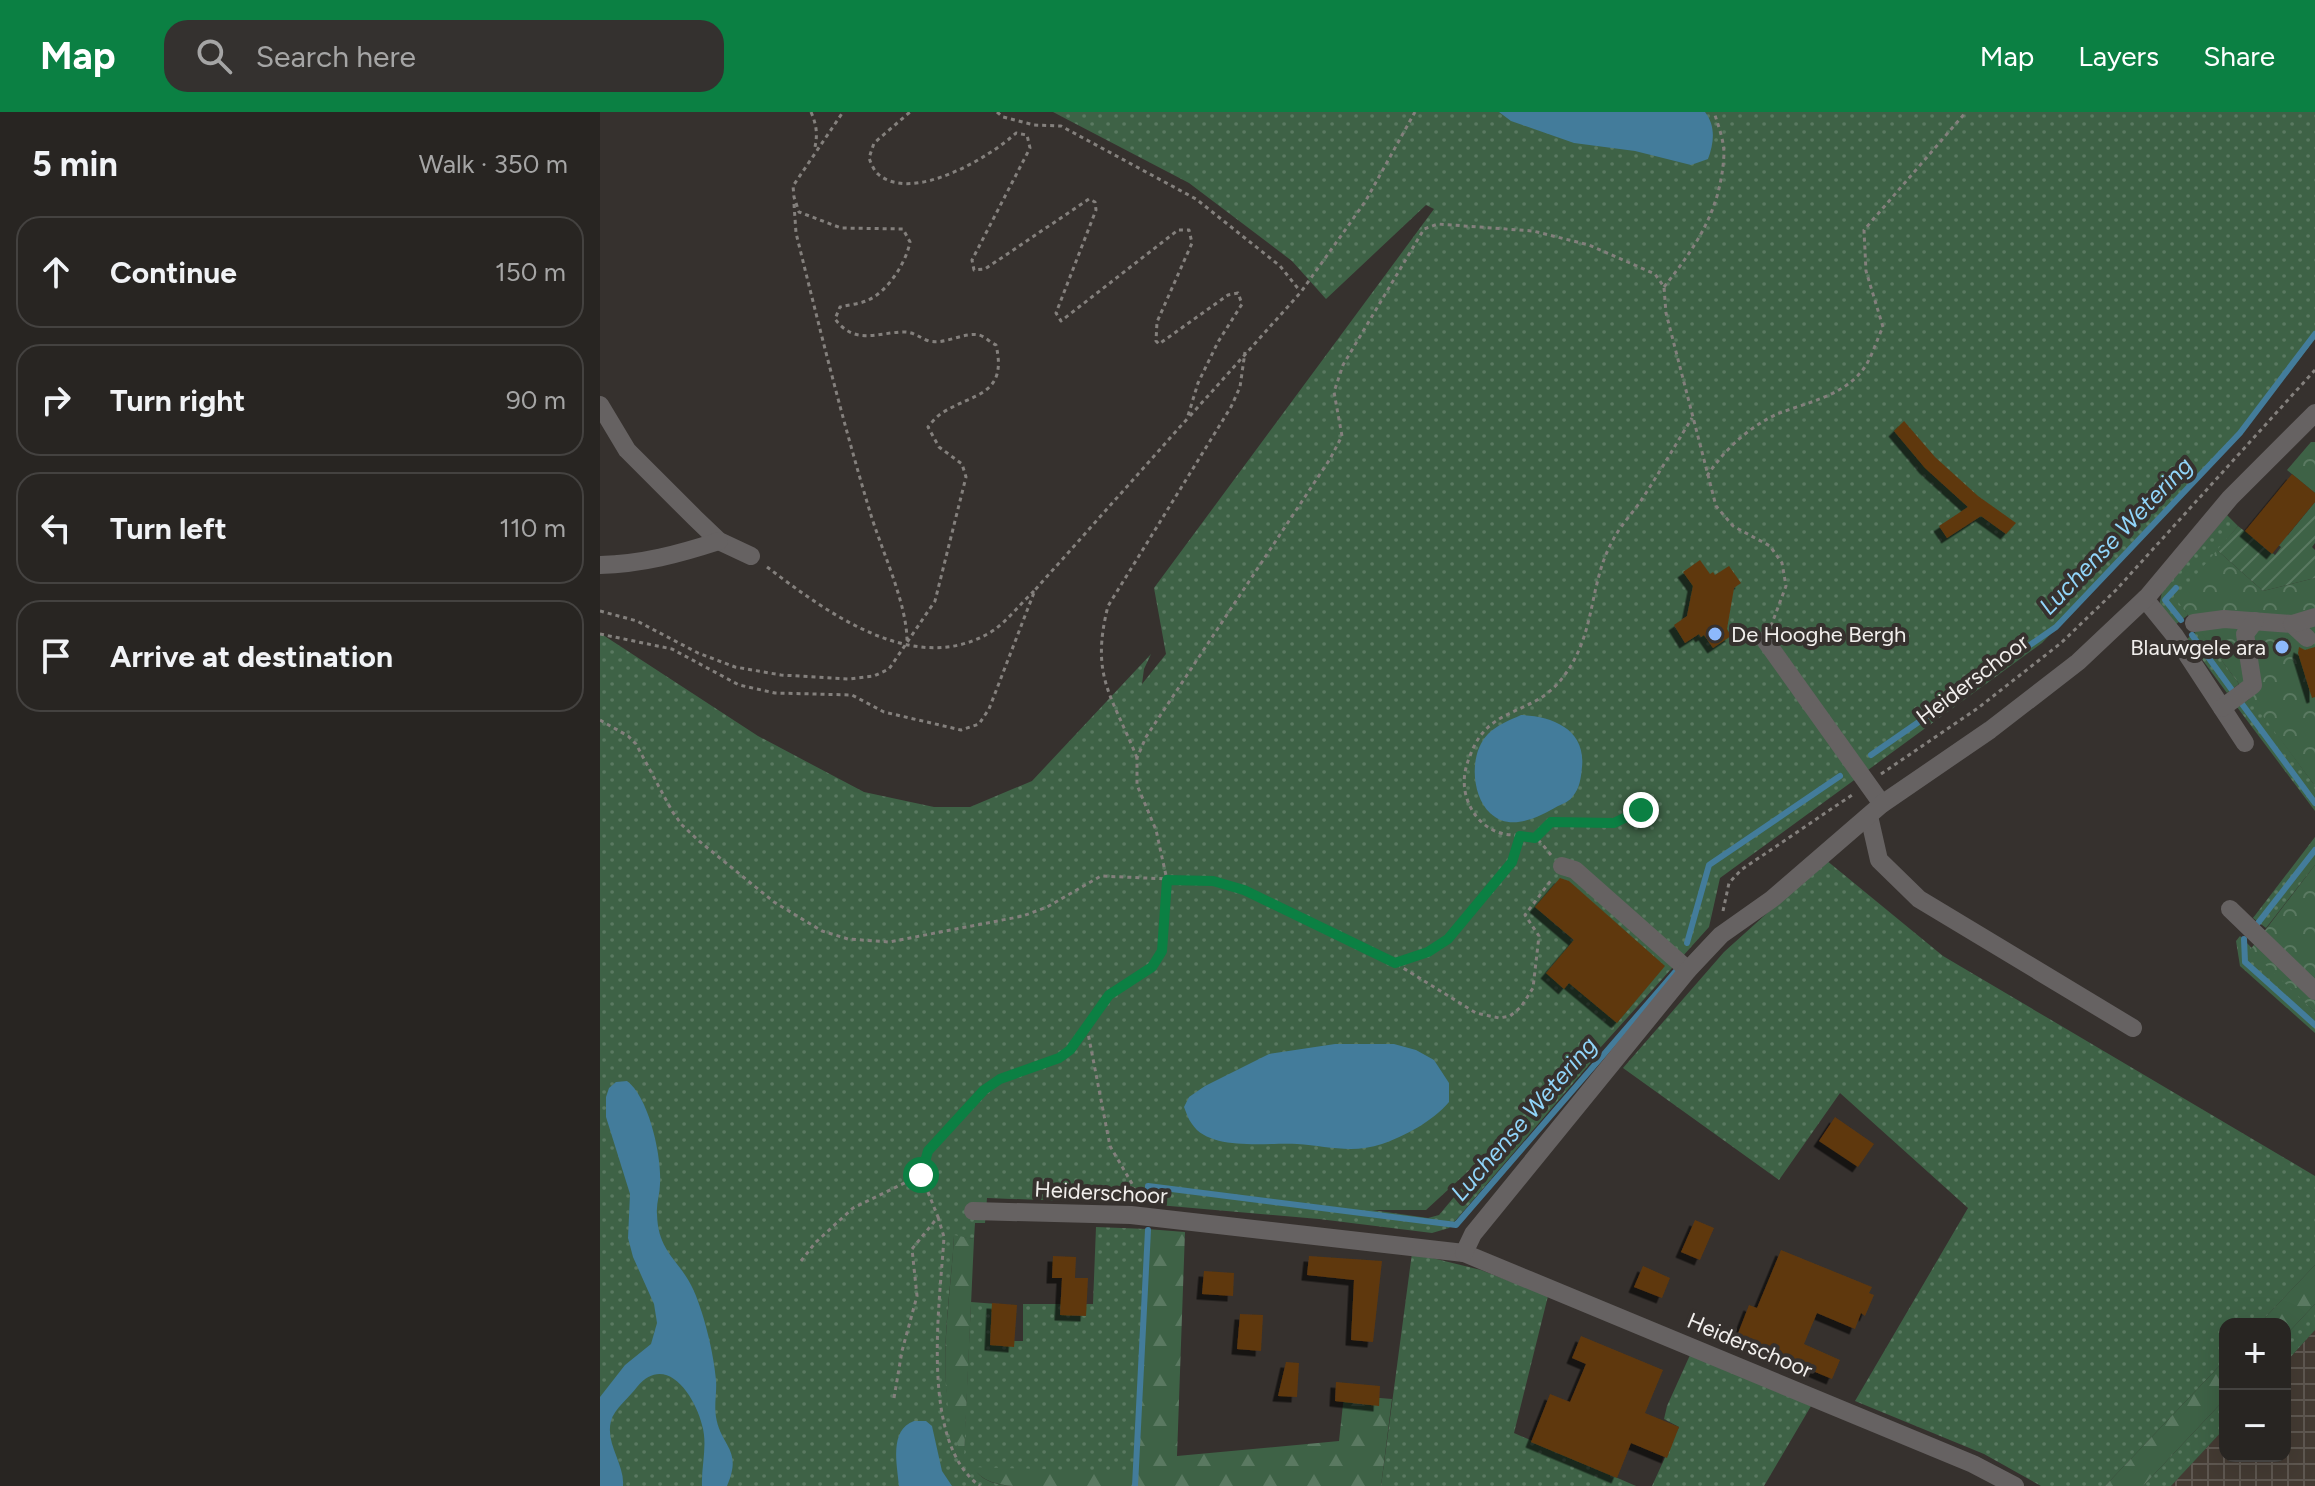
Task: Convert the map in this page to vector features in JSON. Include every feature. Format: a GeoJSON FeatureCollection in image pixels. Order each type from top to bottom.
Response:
{"type":"FeatureCollection","features":[{"type":"Feature","properties":{"kind":"street"},"geometry":{"type":"LineString","coordinates":[[600,405],[627,450],[719,541],[751,556]]}},
{"type":"Feature","properties":{"kind":"street"},"geometry":{"type":"LineString","coordinates":[[1464,1253],[1473,1234],[1688,970],[1721,935],[1772,899],[1875,810],[1990,730],[2078,662],[2145,599],[2230,498],[2296,445],[2315,413]]}},
{"type":"Feature","properties":{"kind":"street"},"geometry":{"type":"LineString","coordinates":[[600,565],[624,565],[672,557],[719,541]]}},
{"type":"Feature","properties":{"kind":"street"},"geometry":{"type":"LineString","coordinates":[[2145,599],[2175,636],[2245,743]]}},
{"type":"Feature","properties":{"kind":"street"},"geometry":{"type":"LineString","coordinates":[[2194,623],[2224,619],[2292,624],[2315,617]]}},
{"type":"Feature","properties":{"kind":"street"},"geometry":{"type":"LineString","coordinates":[[2222,708],[2253,685],[2245,634],[2255,621]]}},
{"type":"Feature","properties":{"kind":"street"},"geometry":{"type":"LineString","coordinates":[[2292,624],[2307,638]]}},
{"type":"Feature","properties":{"kind":"street"},"geometry":{"type":"LineString","coordinates":[[1765,640],[1867,784],[1875,810],[1879,860],[1919,899],[2133,1028]]}},
{"type":"Feature","properties":{"kind":"street"},"geometry":{"type":"LineString","coordinates":[[1562,866],[1575,870],[1688,970]]}},
{"type":"Feature","properties":{"kind":"street"},"geometry":{"type":"LineString","coordinates":[[2230,909],[2315,991]]}},
{"type":"Feature","properties":{"kind":"street","name":"Heiderschoor"},"geometry":{"type":"LineString","coordinates":[[973,1211],[1131,1215],[1464,1253],[1973,1464],[2015,1486]]}},
{"type":"Feature","properties":{"kind":"path"},"geometry":{"type":"LineString","coordinates":[[811,112],[816,122],[817,138],[813,153]]}},
{"type":"Feature","properties":{"kind":"path"},"geometry":{"type":"LineString","coordinates":[[843,112],[793,186],[796,233],[839,409],[907,624],[907,644]]}},
{"type":"Feature","properties":{"kind":"path"},"geometry":{"type":"LineString","coordinates":[[910,112],[874,143],[869,158],[877,174],[894,183],[916,184],[963,169],[1016,133],[1027,135],[1030,148],[972,260],[974,270],[985,269],[1089,199],[1095,202],[1096,210],[1056,313],[1061,321],[1178,230],[1189,230],[1192,243],[1157,322],[1156,341],[1159,344],[1172,337],[1228,295],[1238,293],[1242,304],[1218,342],[1198,383],[1187,419]]}},
{"type":"Feature","properties":{"kind":"path"},"geometry":{"type":"LineString","coordinates":[[997,112],[1003,117],[1034,125],[1061,126],[1196,199],[1280,266],[1301,292]]}},
{"type":"Feature","properties":{"kind":"path"},"geometry":{"type":"LineString","coordinates":[[751,556],[817,605],[877,635],[932,650],[953,648],[994,630],[1035,590],[1301,292],[1365,202],[1415,112]]}},
{"type":"Feature","properties":{"kind":"path"},"geometry":{"type":"LineString","coordinates":[[1664,287],[1683,263],[1712,215],[1724,154],[1714,112]]}},
{"type":"Feature","properties":{"kind":"path"},"geometry":{"type":"LineString","coordinates":[[1707,476],[1719,457],[1742,436],[1775,415],[1826,398],[1861,372],[1883,327],[1866,271],[1864,230],[1966,112]]}},
{"type":"Feature","properties":{"kind":"path"},"geometry":{"type":"LineString","coordinates":[[600,611],[637,621],[698,653],[735,667],[781,675],[849,679],[874,676],[889,669],[935,601],[966,477],[962,464],[939,447],[928,427],[941,413],[980,396],[994,380],[1000,362],[996,345],[979,335],[939,341],[905,332],[861,336],[843,330],[835,319],[840,307],[868,301],[887,283],[908,255],[910,242],[903,229],[841,228],[799,212],[794,197]]}},
{"type":"Feature","properties":{"kind":"path"},"geometry":{"type":"LineString","coordinates":[[980,1486],[958,1462],[945,1430],[938,1396],[944,1237],[921,1175],[928,1151],[984,1090],[1000,1079],[1059,1058],[1070,1050],[1109,995],[1152,967],[1162,951],[1167,880],[1156,830],[1137,785],[1137,758],[1146,737],[1330,459],[1342,436],[1334,392],[1343,365],[1424,229],[1438,224],[1533,231],[1589,245],[1655,274],[1664,287],[1666,313],[1716,506],[1733,526],[1770,546],[1782,563],[1786,586],[1765,640]]}},
{"type":"Feature","properties":{"kind":"path"},"geometry":{"type":"LineString","coordinates":[[1137,758],[1104,682],[1101,662],[1105,618],[1115,594],[1231,407],[1240,387],[1245,352]]}},
{"type":"Feature","properties":{"kind":"path","name":"Heiderschoor"},"geometry":{"type":"LineString","coordinates":[[1721,935],[1729,883],[1741,870],[1978,708],[2061,643],[2116,590],[2315,370]]}},
{"type":"Feature","properties":{"kind":"path"},"geometry":{"type":"LineString","coordinates":[[600,720],[636,744],[682,825],[774,902],[822,931],[848,939],[889,942],[1023,916],[1047,907],[1101,876],[1213,881],[1244,890],[1395,963],[1476,1013],[1499,1018],[1510,1016],[1521,1007],[1533,988],[1539,936],[1525,915],[1562,866],[1535,838],[1485,827],[1466,794],[1464,771],[1475,741],[1493,721],[1541,699],[1559,682],[1575,659],[1589,625],[1612,541],[1692,418]]}},
{"type":"Feature","properties":{"kind":"path"},"geometry":{"type":"LineString","coordinates":[[600,634],[672,649],[739,685],[775,693],[852,695],[884,712],[961,730],[979,724],[989,709],[1035,590]]}},
{"type":"Feature","properties":{"kind":"path"},"geometry":{"type":"LineString","coordinates":[[1535,838],[1551,822],[1614,823],[1641,810]]}},
{"type":"Feature","properties":{"kind":"path"},"geometry":{"type":"LineString","coordinates":[[1395,963],[1428,952],[1448,939],[1512,862],[1520,836]]}},
{"type":"Feature","properties":{"kind":"path"},"geometry":{"type":"LineString","coordinates":[[1087,1025],[1110,1146],[1134,1187],[1131,1215]]}},
{"type":"Feature","properties":{"kind":"path"},"geometry":{"type":"LineString","coordinates":[[801,1261],[815,1243],[853,1208],[921,1175]]}},
{"type":"Feature","properties":{"kind":"path"},"geometry":{"type":"LineString","coordinates":[[894,1398],[902,1351],[917,1296],[912,1249],[938,1217]]}},
{"type":"Feature","properties":{"kind":"shaded area"},"geometry":{"type":"Polygon","coordinates":[[[2315,1330],[2315,1486],[2171,1486],[2219,1434],[2219,1462],[2291,1462],[2291,1356],[2315,1330]]]}},
{"type":"Feature","properties":{"kind":"green space"},"geometry":{"type":"Polygon","coordinates":[[[1053,112],[2315,112],[2315,339],[2238,438],[2042,643],[1720,878],[1709,927],[1591,1058],[1593,1060],[1449,1228],[1432,1233],[1319,1219],[1147,1204],[987,1198],[985,1223],[975,1223],[974,1239],[954,1236],[946,1374],[954,1426],[964,1449],[971,1302],[997,1304],[997,1341],[1023,1341],[1023,1304],[1093,1304],[1096,1227],[1147,1229],[1136,1473],[974,1468],[981,1477],[991,1482],[1014,1486],[600,1486],[600,633],[758,736],[864,792],[934,807],[970,807],[1032,781],[1151,654],[1142,684],[1166,654],[1154,588],[1434,209],[1426,205],[1326,299],[1292,261],[1189,183],[1053,112]],[[1500,1142],[1426,1210],[1372,1210],[1428,1218],[1439,1215],[1500,1142]]]}},
{"type":"Feature","properties":{"kind":"green space"},"geometry":{"type":"Polygon","coordinates":[[[2311,442],[2315,442],[2315,493],[2287,470],[2311,442]]]}},
{"type":"Feature","properties":{"kind":"green space"},"geometry":{"type":"Polygon","coordinates":[[[2315,502],[2315,543],[2312,547],[2315,550],[2315,578],[2263,591],[2217,550],[2238,526],[2275,555],[2281,547],[2272,540],[2288,535],[2315,502]]]}},
{"type":"Feature","properties":{"kind":"green space"},"geometry":{"type":"Polygon","coordinates":[[[2227,515],[2238,526],[2177,599],[2188,615],[2175,625],[2159,606],[2162,592],[2227,515]]]}},
{"type":"Feature","properties":{"kind":"green space"},"geometry":{"type":"Polygon","coordinates":[[[2217,550],[2263,591],[2315,578],[2315,786],[2176,599],[2217,550]]]}},
{"type":"Feature","properties":{"kind":"green space"},"geometry":{"type":"Polygon","coordinates":[[[2199,629],[2239,684],[2227,693],[2187,639],[2199,629]]]}},
{"type":"Feature","properties":{"kind":"green space"},"geometry":{"type":"Polygon","coordinates":[[[2251,698],[2315,786],[2315,811],[2237,707],[2251,698]]]}},
{"type":"Feature","properties":{"kind":"green space"},"geometry":{"type":"Polygon","coordinates":[[[2315,837],[2315,865],[2266,928],[2253,918],[2315,837]]]}},
{"type":"Feature","properties":{"kind":"green space"},"geometry":{"type":"Polygon","coordinates":[[[1826,860],[1943,956],[2315,1176],[2315,1265],[2265,1318],[2219,1318],[2219,1366],[2105,1486],[2041,1486],[1984,1454],[1855,1401],[1968,1208],[1840,1093],[1779,1180],[1623,1068],[1724,952],[1826,860]]]}},
{"type":"Feature","properties":{"kind":"green space"},"geometry":{"type":"Polygon","coordinates":[[[2315,865],[2315,1012],[2250,950],[2315,865]]]}},
{"type":"Feature","properties":{"kind":"green space"},"geometry":{"type":"Polygon","coordinates":[[[2240,936],[2315,1012],[2315,1033],[2240,966],[2236,941],[2240,936]]]}},
{"type":"Feature","properties":{"kind":"green space"},"geometry":{"type":"Polygon","coordinates":[[[1147,1229],[1185,1232],[1177,1456],[1339,1441],[1344,1395],[1392,1399],[1381,1486],[1014,1486],[990,1481],[976,1472],[972,1467],[1136,1472],[1147,1229]]]}},
{"type":"Feature","properties":{"kind":"green space"},"geometry":{"type":"Polygon","coordinates":[[[954,1235],[974,1239],[964,1458],[948,1407],[946,1378],[954,1235]]]}},
{"type":"Feature","properties":{"kind":"green space"},"geometry":{"type":"Polygon","coordinates":[[[1412,1253],[1481,1270],[1548,1296],[1514,1433],[1636,1486],[1381,1486],[1412,1253]]]}},
{"type":"Feature","properties":{"kind":"green space"},"geometry":{"type":"Polygon","coordinates":[[[2315,1265],[2315,1304],[2291,1330],[2291,1318],[2265,1318],[2315,1265]]]}},
{"type":"Feature","properties":{"kind":"green space"},"geometry":{"type":"Polygon","coordinates":[[[2315,1304],[2315,1330],[2291,1356],[2291,1330],[2315,1304]]]}},
{"type":"Feature","properties":{"kind":"green space"},"geometry":{"type":"Polygon","coordinates":[[[1690,1355],[1811,1406],[1764,1486],[1652,1486],[1679,1427],[1664,1419],[1690,1355]]]}},
{"type":"Feature","properties":{"kind":"green space"},"geometry":{"type":"Polygon","coordinates":[[[2219,1366],[2219,1405],[2143,1486],[2105,1486],[2219,1366]]]}},
{"type":"Feature","properties":{"kind":"green space"},"geometry":{"type":"Polygon","coordinates":[[[2219,1405],[2219,1434],[2171,1486],[2143,1486],[2219,1405]]]}},
{"type":"Feature","properties":{"kind":"water"},"geometry":{"type":"Polygon","coordinates":[[[1499,112],[1705,112],[1711,123],[1713,141],[1708,159],[1691,165],[1635,151],[1574,143],[1511,121],[1499,112]]]}},
{"type":"Feature","properties":{"kind":"water"},"geometry":{"type":"Polygon","coordinates":[[[1521,715],[1555,722],[1573,734],[1582,754],[1581,775],[1577,790],[1566,802],[1524,821],[1506,822],[1490,813],[1479,796],[1475,763],[1488,734],[1521,715]]]}},
{"type":"Feature","properties":{"kind":"water"},"geometry":{"type":"Polygon","coordinates":[[[1335,1044],[1394,1044],[1416,1050],[1434,1060],[1449,1083],[1449,1102],[1427,1122],[1409,1132],[1382,1144],[1361,1148],[1226,1142],[1201,1133],[1189,1120],[1184,1107],[1189,1097],[1205,1086],[1269,1054],[1335,1044]]]}},
{"type":"Feature","properties":{"kind":"water"},"geometry":{"type":"Polygon","coordinates":[[[627,1081],[642,1100],[656,1144],[660,1172],[657,1214],[661,1237],[691,1285],[707,1331],[716,1380],[716,1417],[732,1456],[727,1486],[702,1486],[704,1440],[698,1414],[678,1382],[658,1374],[648,1377],[637,1387],[611,1421],[611,1438],[623,1486],[600,1486],[600,1397],[625,1365],[651,1344],[657,1323],[654,1304],[628,1238],[630,1194],[606,1117],[609,1088],[616,1082],[627,1081]]]}},
{"type":"Feature","properties":{"kind":"water"},"geometry":{"type":"Polygon","coordinates":[[[926,1421],[932,1426],[942,1471],[952,1486],[899,1486],[898,1440],[906,1425],[926,1421]]]}},
{"type":"Feature","properties":{"kind":"building"},"geometry":{"type":"Polygon","coordinates":[[[1904,421],[1935,457],[1978,496],[2016,523],[2006,534],[1981,516],[1947,538],[1939,526],[1968,507],[1925,468],[1894,431],[1904,421]]]}},
{"type":"Feature","properties":{"kind":"building"},"geometry":{"type":"Polygon","coordinates":[[[2292,474],[2315,493],[2315,502],[2272,554],[2245,531],[2292,474]]]}},
{"type":"Feature","properties":{"kind":"building"},"geometry":{"type":"Polygon","coordinates":[[[1700,560],[1710,574],[1713,572],[1715,575],[1729,566],[1741,583],[1734,588],[1727,629],[1731,636],[1713,648],[1704,635],[1701,637],[1699,634],[1685,643],[1674,625],[1687,616],[1693,586],[1683,572],[1700,560]]]}},
{"type":"Feature","properties":{"kind":"building"},"geometry":{"type":"Polygon","coordinates":[[[2299,647],[2305,650],[2315,647],[2315,697],[2312,698],[2298,653],[2299,647]]]}},
{"type":"Feature","properties":{"kind":"building"},"geometry":{"type":"Polygon","coordinates":[[[1560,878],[1569,881],[1665,966],[1617,1023],[1569,983],[1564,989],[1546,973],[1574,940],[1535,907],[1560,878]]]}},
{"type":"Feature","properties":{"kind":"building"},"geometry":{"type":"Polygon","coordinates":[[[1835,1117],[1874,1144],[1858,1167],[1819,1141],[1835,1117]]]}},
{"type":"Feature","properties":{"kind":"building"},"geometry":{"type":"Polygon","coordinates":[[[1695,1220],[1714,1228],[1700,1260],[1681,1252],[1695,1220]]]}},
{"type":"Feature","properties":{"kind":"building"},"geometry":{"type":"Polygon","coordinates":[[[1781,1250],[1872,1287],[1869,1293],[1874,1295],[1865,1316],[1861,1313],[1855,1329],[1817,1313],[1804,1344],[1840,1360],[1832,1379],[1746,1343],[1747,1340],[1737,1336],[1749,1305],[1757,1308],[1781,1250]]]}},
{"type":"Feature","properties":{"kind":"building"},"geometry":{"type":"Polygon","coordinates":[[[1053,1256],[1076,1257],[1075,1278],[1088,1278],[1086,1316],[1060,1315],[1062,1278],[1052,1278],[1053,1256]]]}},
{"type":"Feature","properties":{"kind":"building"},"geometry":{"type":"Polygon","coordinates":[[[1309,1256],[1382,1261],[1373,1342],[1351,1340],[1354,1280],[1307,1275],[1309,1256]]]}},
{"type":"Feature","properties":{"kind":"building"},"geometry":{"type":"Polygon","coordinates":[[[1643,1266],[1670,1278],[1662,1298],[1634,1287],[1643,1266]]]}},
{"type":"Feature","properties":{"kind":"building"},"geometry":{"type":"Polygon","coordinates":[[[1204,1271],[1234,1273],[1233,1296],[1202,1294],[1204,1271]]]}},
{"type":"Feature","properties":{"kind":"building"},"geometry":{"type":"Polygon","coordinates":[[[992,1303],[1017,1305],[1014,1347],[990,1345],[992,1303]]]}},
{"type":"Feature","properties":{"kind":"building"},"geometry":{"type":"Polygon","coordinates":[[[1240,1314],[1263,1315],[1261,1351],[1237,1349],[1240,1314]]]}},
{"type":"Feature","properties":{"kind":"building"},"geometry":{"type":"Polygon","coordinates":[[[1581,1336],[1663,1370],[1645,1413],[1679,1427],[1667,1458],[1631,1443],[1617,1478],[1531,1442],[1550,1394],[1570,1402],[1586,1364],[1572,1358],[1581,1336]]]}},
{"type":"Feature","properties":{"kind":"building"},"geometry":{"type":"Polygon","coordinates":[[[1286,1362],[1299,1363],[1297,1397],[1278,1396],[1286,1362]]]}},
{"type":"Feature","properties":{"kind":"building"},"geometry":{"type":"Polygon","coordinates":[[[1336,1382],[1380,1386],[1379,1406],[1335,1401],[1336,1382]]]}},
{"type":"Feature","properties":{"kind":"waterway","name":"Luchense Wetering"},"geometry":{"type":"LineString","coordinates":[[1871,755],[2056,627],[2240,433],[2315,334]]}},
{"type":"Feature","properties":{"kind":"waterway"},"geometry":{"type":"LineString","coordinates":[[2176,588],[2165,600],[2181,620]]}},
{"type":"Feature","properties":{"kind":"waterway"},"geometry":{"type":"LineString","coordinates":[[2192,635],[2232,690]]}},
{"type":"Feature","properties":{"kind":"waterway"},"geometry":{"type":"LineString","coordinates":[[2242,704],[2315,803]]}},
{"type":"Feature","properties":{"kind":"waterway","name":"Luchense Wetering"},"geometry":{"type":"LineString","coordinates":[[1687,943],[1709,865],[1840,776]]}},
{"type":"Feature","properties":{"kind":"waterway"},"geometry":{"type":"LineString","coordinates":[[2258,923],[2315,850]]}},
{"type":"Feature","properties":{"kind":"waterway"},"geometry":{"type":"LineString","coordinates":[[2244,939],[2245,962],[2315,1025]]}},
{"type":"Feature","properties":{"kind":"waterway","name":"Luchense Wetering"},"geometry":{"type":"LineString","coordinates":[[1148,1201],[1148,1186],[1456,1225],[1676,971]]}},
{"type":"Feature","properties":{"kind":"waterway","name":"Luchense Wetering"},"geometry":{"type":"LineString","coordinates":[[1135,1486],[1148,1230]]}},
{"type":"Feature","properties":{"kind":"place","name":"De Hooghe Bergh"},"geometry":{"type":"Point","coordinates":[1715,634]}},
{"type":"Feature","properties":{"kind":"place","name":"Blauwgele ara"},"geometry":{"type":"Point","coordinates":[2282,647]}},
{"type":"Feature","properties":{"kind":"route"},"geometry":{"type":"LineString","coordinates":[[921,1175],[928,1151],[984,1090],[1000,1079],[1059,1058],[1070,1050],[1109,995],[1152,967],[1162,951],[1167,880],[1213,881],[1244,890],[1395,963],[1428,952],[1448,939],[1512,862],[1520,836],[1535,838],[1551,822],[1614,823],[1641,810]]}}]}
